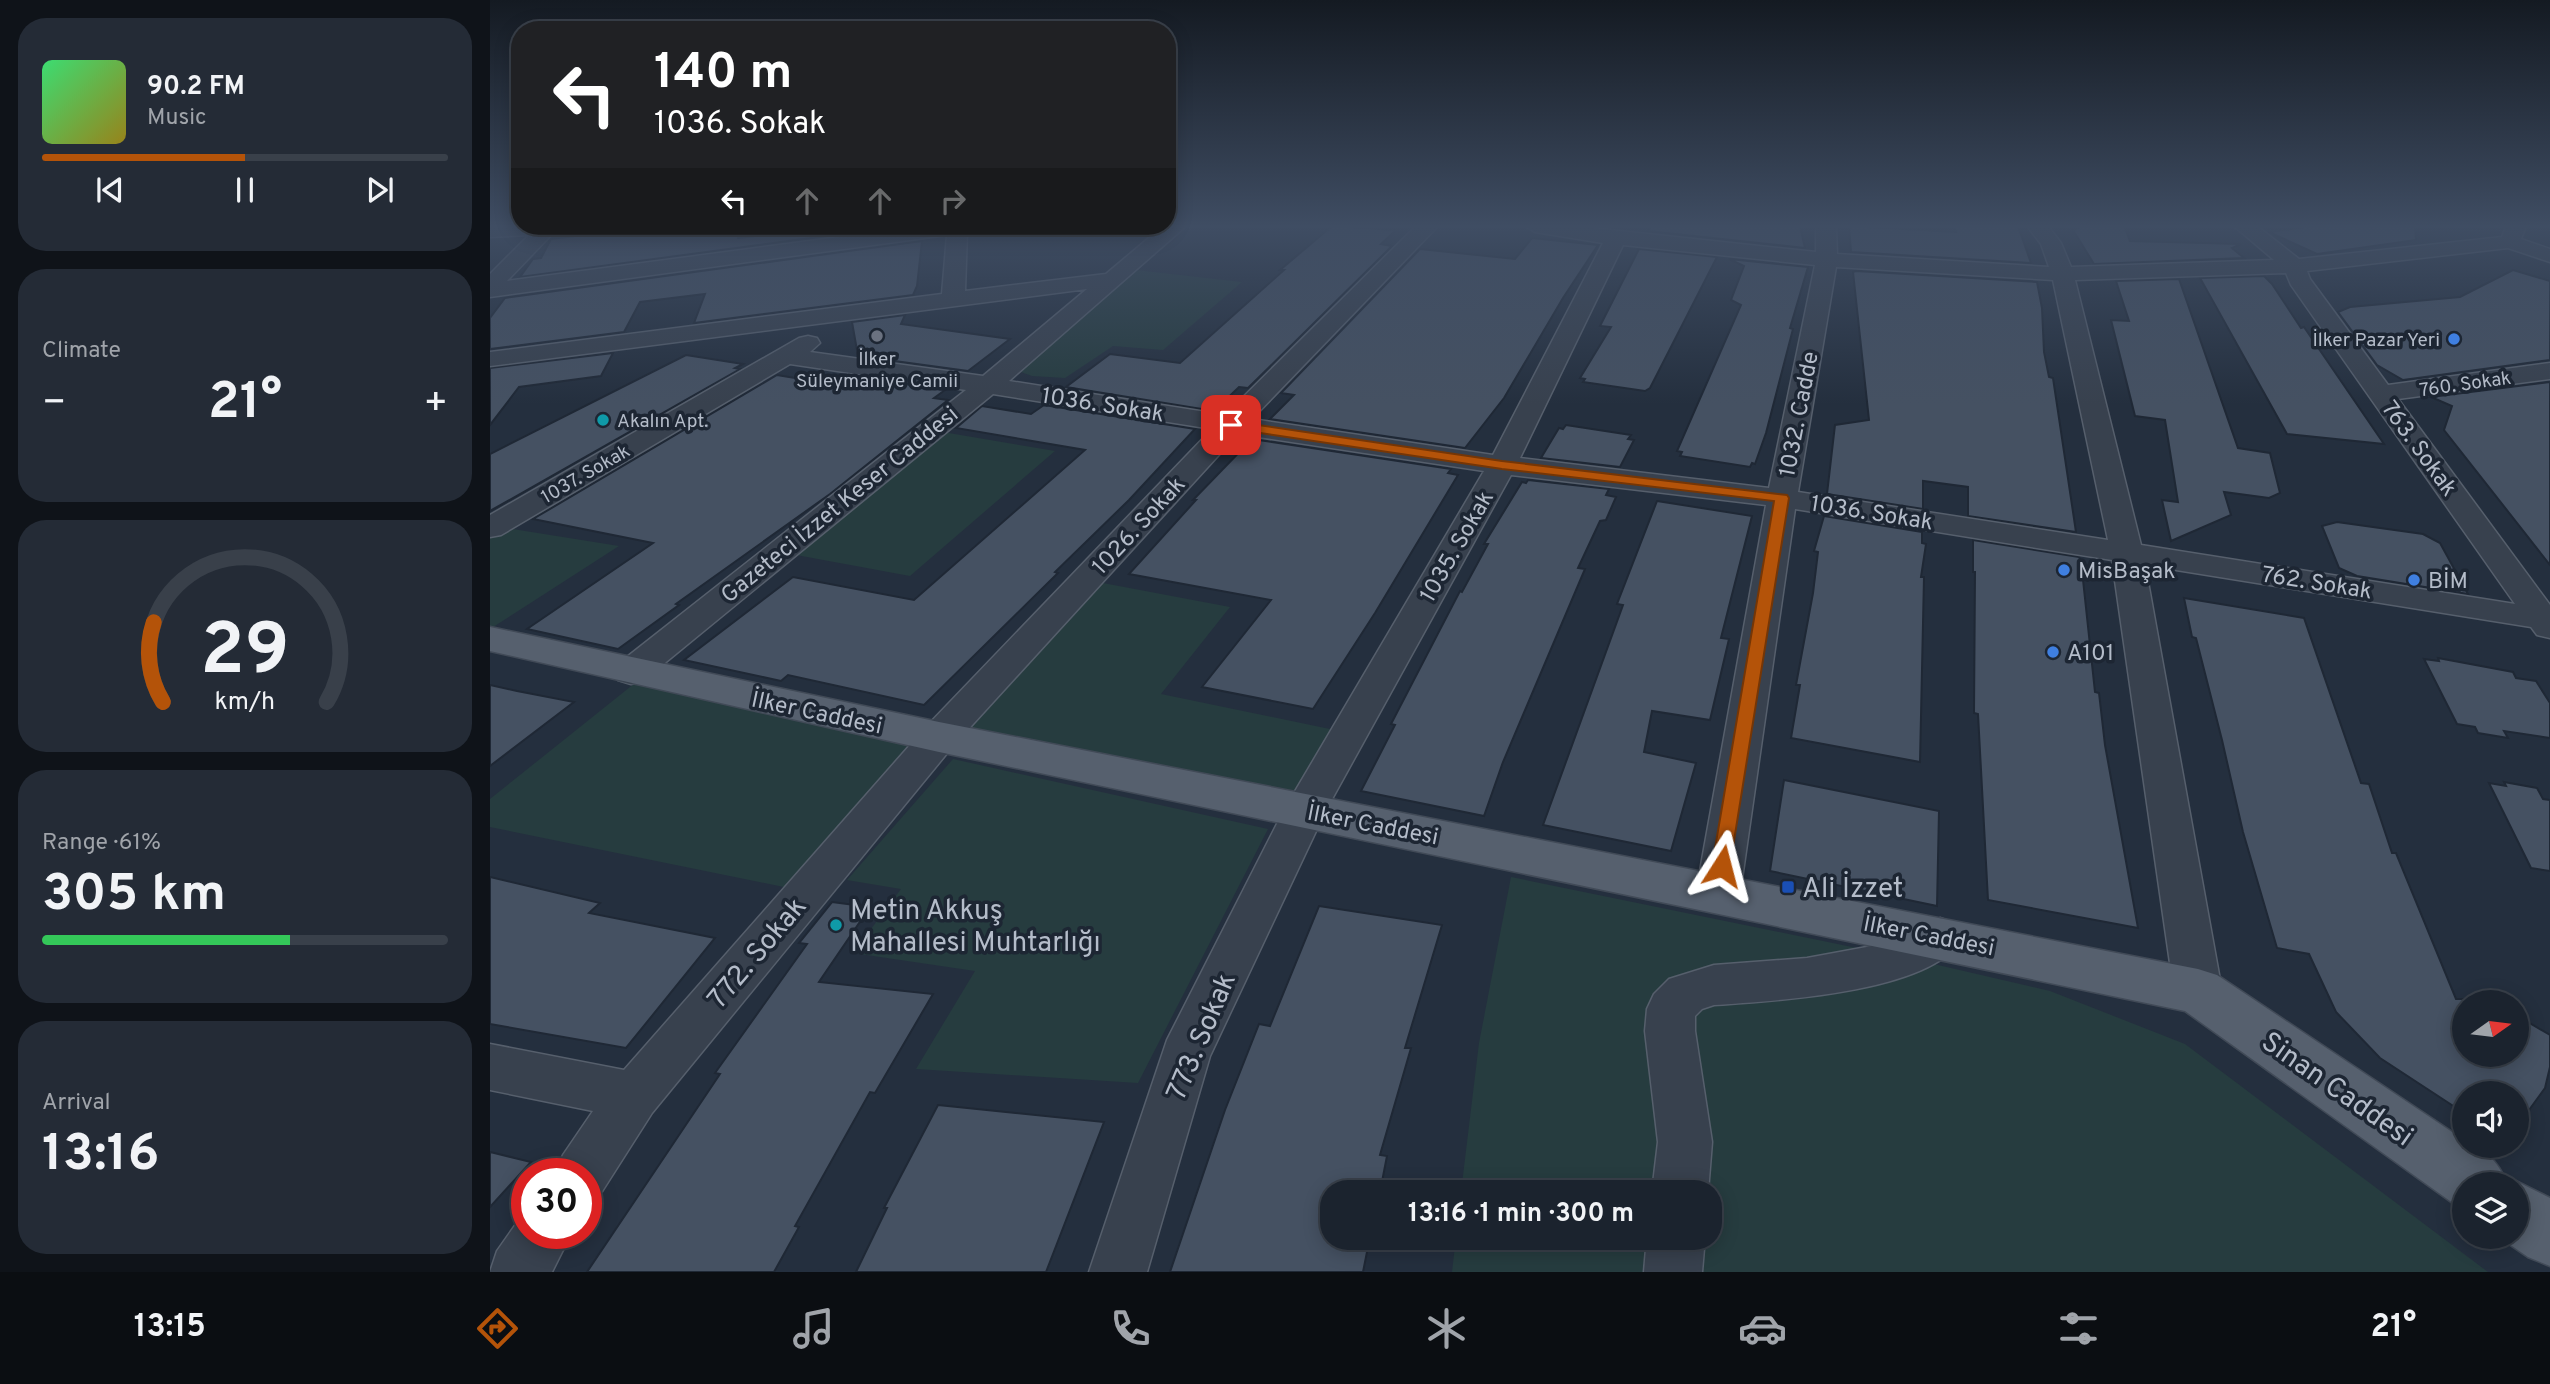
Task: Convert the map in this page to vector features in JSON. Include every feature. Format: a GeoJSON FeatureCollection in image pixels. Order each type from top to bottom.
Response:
{"type":"FeatureCollection","features":[{"type":"Feature","properties":{"kind":"main road","name":"İlker Caddesi"},"geometry":{"type":"LineString","coordinates":[[490,639],[631,672],[939,737],[2198,991]]}},
{"type":"Feature","properties":{"kind":"main road","name":"Sinan Caddesi"},"geometry":{"type":"LineString","coordinates":[[2198,991],[2459,1172]]}},
{"type":"Feature","properties":{"kind":"main road"},"geometry":{"type":"LineString","coordinates":[[2529,1221],[2550,1235]]}},
{"type":"Feature","properties":{"kind":"street"},"geometry":{"type":"LineString","coordinates":[[490,288],[510,285]]}},
{"type":"Feature","properties":{"kind":"street"},"geometry":{"type":"LineString","coordinates":[[953,299],[955,285]]}},
{"type":"Feature","properties":{"kind":"street"},"geometry":{"type":"LineString","coordinates":[[490,359],[1066,285]]}},
{"type":"Feature","properties":{"kind":"street","name":"Gazeteci İzzet Keser Caddesi"},"geometry":{"type":"LineString","coordinates":[[631,672],[988,384],[1105,285]]}},
{"type":"Feature","properties":{"kind":"street","name":"1026. Sokak"},"geometry":{"type":"LineString","coordinates":[[939,737],[1231,425],[1369,285]]}},
{"type":"Feature","properties":{"kind":"street","name":"1035. Sokak"},"geometry":{"type":"LineString","coordinates":[[1305,810],[1502,465],[1592,285]]}},
{"type":"Feature","properties":{"kind":"street","name":"1032. Cadde"},"geometry":{"type":"LineString","coordinates":[[1718,893],[1782,498],[1822,285]]}},
{"type":"Feature","properties":{"kind":"street"},"geometry":{"type":"LineString","coordinates":[[2066,285],[2126,550],[2198,991]]}},
{"type":"Feature","properties":{"kind":"street","name":"763. Sokak"},"geometry":{"type":"LineString","coordinates":[[2303,285],[2547,622]]}},
{"type":"Feature","properties":{"kind":"street","name":"1037. Sokak"},"geometry":{"type":"LineString","coordinates":[[490,528],[861,312]]}},
{"type":"Feature","properties":{"kind":"street","name":"1036. Sokak"},"geometry":{"type":"LineString","coordinates":[[787,356],[988,384],[1231,425],[1502,465],[1782,498],[2126,550]]}},
{"type":"Feature","properties":{"kind":"street","name":"760. Sokak"},"geometry":{"type":"LineString","coordinates":[[2380,394],[2550,371]]}},
{"type":"Feature","properties":{"kind":"street","name":"762. Sokak"},"geometry":{"type":"LineString","coordinates":[[2126,550],[2547,622]]}},
{"type":"Feature","properties":{"kind":"street","name":"772. Sokak"},"geometry":{"type":"LineString","coordinates":[[593,1158],[634,1096],[939,737]]}},
{"type":"Feature","properties":{"kind":"street","name":"773. Sokak"},"geometry":{"type":"LineString","coordinates":[[1118,1272],[1185,1056],[1305,810]]}},
{"type":"Feature","properties":{"kind":"street"},"geometry":{"type":"LineString","coordinates":[[1681,1180],[1685,1142],[1670,1031],[1671,1009],[1686,993],[1714,985],[1807,978],[1891,962],[1940,937]]}},
{"type":"Feature","properties":{"kind":"street"},"geometry":{"type":"LineString","coordinates":[[490,1067],[634,1096]]}},
{"type":"Feature","properties":{"kind":"street"},"geometry":{"type":"LineString","coordinates":[[518,1272],[533,1249]]}},
{"type":"Feature","properties":{"kind":"street"},"geometry":{"type":"LineString","coordinates":[[1673,1272],[1675,1250]]}},
{"type":"Feature","properties":{"kind":"green space"},"geometry":{"type":"Polygon","coordinates":[[[1118,285],[1238,285],[1163,350],[1113,346],[1065,378],[1032,376],[1021,372],[1022,367],[1118,285]]]}},
{"type":"Feature","properties":{"kind":"green space"},"geometry":{"type":"Polygon","coordinates":[[[931,430],[1055,451],[910,576],[780,552],[931,430]]]}},
{"type":"Feature","properties":{"kind":"green space"},"geometry":{"type":"Polygon","coordinates":[[[494,526],[619,546],[490,629],[490,528],[494,526]]]}},
{"type":"Feature","properties":{"kind":"green space"},"geometry":{"type":"Polygon","coordinates":[[[1087,580],[1230,607],[1161,694],[1349,733],[1305,810],[939,738],[808,892],[490,827],[490,799],[645,675],[939,737],[1087,580]]]}},
{"type":"Feature","properties":{"kind":"green space"},"geometry":{"type":"Polygon","coordinates":[[[953,759],[1268,829],[1138,1083],[916,1069],[975,971],[853,953],[901,889],[847,880],[953,759]]]}},
{"type":"Feature","properties":{"kind":"green space"},"geometry":{"type":"Polygon","coordinates":[[[1511,877],[1925,962],[2050,991],[2185,1044],[2452,1245],[2452,1249],[2457,1249],[2488,1272],[1452,1272],[1455,1250],[1722,1250],[1722,1180],[1462,1180],[1479,1043],[1511,877]]]}},
{"type":"Feature","properties":{"kind":"building"},"geometry":{"type":"Polygon","coordinates":[[[597,285],[917,285],[913,295],[694,323],[705,294],[640,302],[624,332],[490,349],[490,318],[505,298],[597,285]]]}},
{"type":"Feature","properties":{"kind":"building"},"geometry":{"type":"Polygon","coordinates":[[[1267,285],[1352,285],[1248,388],[1239,387],[1214,411],[1066,387],[1110,354],[1180,363],[1267,285]]]}},
{"type":"Feature","properties":{"kind":"building"},"geometry":{"type":"Polygon","coordinates":[[[1385,285],[1571,285],[1504,398],[1465,448],[1270,419],[1294,395],[1281,393],[1385,285]]]}},
{"type":"Feature","properties":{"kind":"building"},"geometry":{"type":"Polygon","coordinates":[[[1621,285],[1702,285],[1650,388],[1645,391],[1583,382],[1585,379],[1580,378],[1611,327],[1600,326],[1621,285]]]}},
{"type":"Feature","properties":{"kind":"building"},"geometry":{"type":"Polygon","coordinates":[[[1737,285],[1803,285],[1766,433],[1755,464],[1752,463],[1750,467],[1680,456],[1682,452],[1677,451],[1741,305],[1731,300],[1737,285]]]}},
{"type":"Feature","properties":{"kind":"building"},"geometry":{"type":"Polygon","coordinates":[[[1854,285],[2038,285],[2042,308],[2044,352],[2049,377],[2053,378],[2076,532],[1968,516],[1968,487],[1923,481],[1923,509],[1827,494],[1835,425],[1869,420],[1854,285]]]}},
{"type":"Feature","properties":{"kind":"building"},"geometry":{"type":"Polygon","coordinates":[[[2117,285],[2181,285],[2238,448],[2270,453],[2280,493],[2269,498],[2224,492],[2231,515],[2171,541],[2162,500],[2178,502],[2165,420],[2135,416],[2111,320],[2129,321],[2117,285]]]}},
{"type":"Feature","properties":{"kind":"building"},"geometry":{"type":"Polygon","coordinates":[[[2204,285],[2273,285],[2384,444],[2287,434],[2204,285]]]}},
{"type":"Feature","properties":{"kind":"building","name":"İlker Pazar Yeri"},"geometry":{"type":"Polygon","coordinates":[[[2483,285],[2550,285],[2550,360],[2403,380],[2377,365],[2338,312],[2350,307],[2460,297],[2483,285]]]}},
{"type":"Feature","properties":{"kind":"building"},"geometry":{"type":"Polygon","coordinates":[[[905,315],[901,324],[1010,339],[968,371],[858,356],[852,322],[905,315]]]}},
{"type":"Feature","properties":{"kind":"building"},"geometry":{"type":"Polygon","coordinates":[[[613,353],[601,376],[519,387],[490,425],[490,368],[613,353]]]}},
{"type":"Feature","properties":{"kind":"building"},"geometry":{"type":"Polygon","coordinates":[[[686,355],[743,364],[735,368],[740,369],[490,511],[490,454],[686,355]]]}},
{"type":"Feature","properties":{"kind":"building"},"geometry":{"type":"Polygon","coordinates":[[[777,375],[837,385],[850,376],[945,390],[934,398],[948,400],[830,494],[618,649],[527,629],[653,543],[533,519],[777,375]]]}},
{"type":"Feature","properties":{"kind":"building"},"geometry":{"type":"Polygon","coordinates":[[[2550,382],[2550,565],[2444,430],[2452,406],[2431,397],[2550,382]]]}},
{"type":"Feature","properties":{"kind":"building"},"geometry":{"type":"Polygon","coordinates":[[[1044,405],[1195,429],[1129,500],[1055,572],[1058,573],[924,705],[788,675],[781,681],[684,660],[793,577],[914,600],[1085,450],[956,428],[982,406],[1031,414],[1044,405]]]}},
{"type":"Feature","properties":{"kind":"building"},"geometry":{"type":"Polygon","coordinates":[[[1566,425],[1631,435],[1628,439],[1634,440],[1620,467],[1541,458],[1559,428],[1563,429],[1566,425]]]}},
{"type":"Feature","properties":{"kind":"building"},"geometry":{"type":"Polygon","coordinates":[[[1252,439],[1451,469],[1448,473],[1458,475],[1375,613],[1313,709],[1202,687],[1271,600],[1129,574],[1196,500],[1193,500],[1252,439]]]}},
{"type":"Feature","properties":{"kind":"building"},"geometry":{"type":"Polygon","coordinates":[[[1528,480],[1609,489],[1606,495],[1616,497],[1606,520],[1600,521],[1578,568],[1585,569],[1503,762],[1484,816],[1361,791],[1395,725],[1391,724],[1460,591],[1462,592],[1488,544],[1484,544],[1522,482],[1526,483],[1528,480]]]}},
{"type":"Feature","properties":{"kind":"building"},"geometry":{"type":"Polygon","coordinates":[[[1657,501],[1752,516],[1721,638],[1729,639],[1710,720],[1652,711],[1644,752],[1696,763],[1671,851],[1543,825],[1623,605],[1617,604],[1657,501]]]}},
{"type":"Feature","properties":{"kind":"building"},"geometry":{"type":"Polygon","coordinates":[[[1824,516],[1922,532],[1922,543],[1926,544],[1921,577],[1924,577],[1920,762],[1791,738],[1800,685],[1796,685],[1813,593],[1818,552],[1814,551],[1824,516]]]}},
{"type":"Feature","properties":{"kind":"building"},"geometry":{"type":"Polygon","coordinates":[[[2337,522],[2423,534],[2440,543],[2468,594],[2357,576],[2339,568],[2322,526],[2337,522]]]}},
{"type":"Feature","properties":{"kind":"building"},"geometry":{"type":"Polygon","coordinates":[[[1973,540],[2079,557],[2081,561],[2095,692],[2099,693],[2105,745],[2138,928],[1988,900],[1978,714],[1974,713],[1973,540]]]}},
{"type":"Feature","properties":{"kind":"building"},"geometry":{"type":"Polygon","coordinates":[[[2184,598],[2304,618],[2361,783],[2369,784],[2392,853],[2396,853],[2452,990],[2452,1068],[2529,1068],[2529,1023],[2550,1035],[2550,1067],[2545,1088],[2529,1110],[2529,1081],[2452,1081],[2452,1105],[2380,1058],[2336,1012],[2309,954],[2277,948],[2243,832],[2196,638],[2192,637],[2184,598]]]}},
{"type":"Feature","properties":{"kind":"building"},"geometry":{"type":"Polygon","coordinates":[[[2438,658],[2513,672],[2516,678],[2536,681],[2550,703],[2550,738],[2504,731],[2508,738],[2478,733],[2475,727],[2457,724],[2424,659],[2439,661],[2438,658]]]}},
{"type":"Feature","properties":{"kind":"building"},"geometry":{"type":"Polygon","coordinates":[[[490,685],[517,691],[574,702],[490,766],[490,685]]]}},
{"type":"Feature","properties":{"kind":"building"},"geometry":{"type":"Polygon","coordinates":[[[1784,780],[1939,811],[1937,906],[1770,871],[1784,780]]]}},
{"type":"Feature","properties":{"kind":"building"},"geometry":{"type":"Polygon","coordinates":[[[2504,782],[2537,788],[2543,799],[2550,800],[2550,871],[2531,868],[2489,783],[2506,786],[2504,782]]]}},
{"type":"Feature","properties":{"kind":"building"},"geometry":{"type":"Polygon","coordinates":[[[490,877],[600,903],[589,913],[715,938],[626,1048],[490,1024],[490,877]]]}},
{"type":"Feature","properties":{"kind":"building"},"geometry":{"type":"Polygon","coordinates":[[[832,902],[870,907],[819,982],[933,994],[875,1093],[870,1092],[795,1226],[799,1227],[774,1272],[587,1272],[720,1074],[715,1073],[807,944],[799,943],[832,902]]]}},
{"type":"Feature","properties":{"kind":"building"},"geometry":{"type":"Polygon","coordinates":[[[1319,906],[1442,925],[1405,1048],[1411,1048],[1380,1155],[1387,1156],[1382,1180],[1320,1180],[1320,1250],[1367,1250],[1363,1272],[1170,1272],[1225,1110],[1259,1024],[1270,1026],[1319,906]]]}},
{"type":"Feature","properties":{"kind":"building"},"geometry":{"type":"Polygon","coordinates":[[[938,1105],[1104,1122],[1046,1272],[856,1272],[887,1208],[884,1208],[938,1105]]]}},
{"type":"Feature","properties":{"kind":"building"},"geometry":{"type":"Polygon","coordinates":[[[490,1152],[515,1158],[511,1158],[511,1184],[490,1207],[490,1152]]]}},
{"type":"Feature","properties":{"kind":"place","name":"İlker Süleymaniye Camii"},"geometry":{"type":"Point","coordinates":[877,336]}},
{"type":"Feature","properties":{"kind":"place","name":"İlker Pazar Yeri"},"geometry":{"type":"Point","coordinates":[2454,339]}},
{"type":"Feature","properties":{"kind":"place","name":"Akalın Apt."},"geometry":{"type":"Point","coordinates":[603,420]}},
{"type":"Feature","properties":{"kind":"place","name":"MisBaşak"},"geometry":{"type":"Point","coordinates":[2064,570]}},
{"type":"Feature","properties":{"kind":"place","name":"BİM"},"geometry":{"type":"Point","coordinates":[2414,580]}},
{"type":"Feature","properties":{"kind":"place","name":"A101"},"geometry":{"type":"Point","coordinates":[2053,652]}},
{"type":"Feature","properties":{"kind":"place","name":"Ali İzzet"},"geometry":{"type":"Point","coordinates":[1788,887]}},
{"type":"Feature","properties":{"kind":"place","name":"Metin Akkuş Mahallesi Muhtarlığı"},"geometry":{"type":"Point","coordinates":[836,925]}},
{"type":"Feature","properties":{"kind":"route"},"geometry":{"type":"LineString","coordinates":[[1231,425],[1502,465],[1782,498],[1722,866]]}}]}
